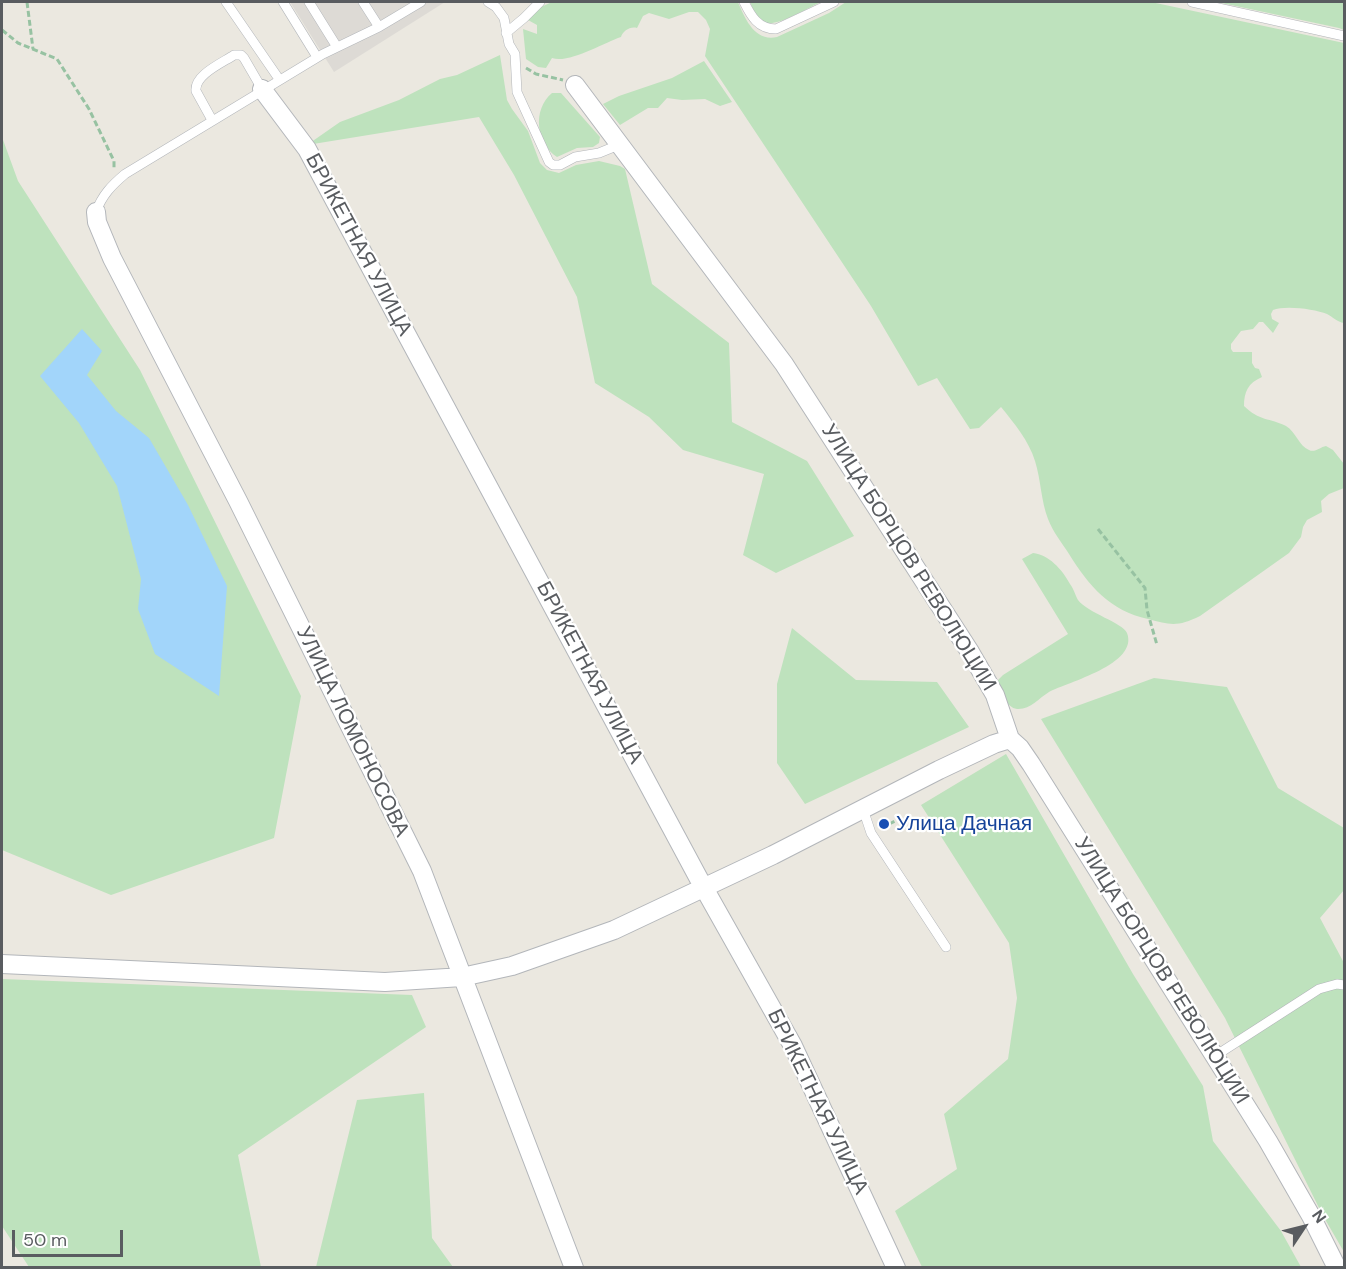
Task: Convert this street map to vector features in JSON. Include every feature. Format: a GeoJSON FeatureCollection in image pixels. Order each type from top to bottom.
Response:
{"type":"FeatureCollection","features":[{"type":"Feature","properties":{"kind":"street","name":"УЛИЦА БОРЦОВ РЕВОЛЮЦИИ"},"geometry":{"type":"LineString","coordinates":[[575,85],[784,363],[970,652],[995,695],[1010,739],[1020,748],[1031,764],[1268,1141],[1311,1216],[1337,1268]]}},
{"type":"Feature","properties":{"kind":"street","name":"БРИКЕТНАЯ УЛИЦА"},"geometry":{"type":"LineString","coordinates":[[262,89],[306,149],[793,1046],[896,1268]]}},
{"type":"Feature","properties":{"kind":"street","name":"УЛИЦА ЛОМОНОСОВА"},"geometry":{"type":"LineString","coordinates":[[96,212],[97,222],[109,250],[238,501],[422,871],[574,1268]]}},
{"type":"Feature","properties":{"kind":"street"},"geometry":{"type":"LineString","coordinates":[[2,964],[385,982],[462,977],[513,966],[614,930],[939,770],[994,744],[1010,739]]}},
{"type":"Feature","properties":{"kind":"lane"},"geometry":{"type":"LineString","coordinates":[[226,2],[279,79]]}},
{"type":"Feature","properties":{"kind":"lane"},"geometry":{"type":"LineString","coordinates":[[283,2],[317,57]]}},
{"type":"Feature","properties":{"kind":"lane"},"geometry":{"type":"LineString","coordinates":[[309,2],[338,47]]}},
{"type":"Feature","properties":{"kind":"lane"},"geometry":{"type":"LineString","coordinates":[[363,2],[379,27]]}},
{"type":"Feature","properties":{"kind":"lane"},"geometry":{"type":"LineString","coordinates":[[96,212],[100,200],[125,174],[279,79],[317,57],[379,27],[421,2]]}},
{"type":"Feature","properties":{"kind":"lane"},"geometry":{"type":"LineString","coordinates":[[488,2],[500,12],[515,54],[517,92],[549,162],[553,165],[560,165],[575,157],[599,153],[621,144]]}},
{"type":"Feature","properties":{"kind":"lane"},"geometry":{"type":"LineString","coordinates":[[506,33],[540,2]]}},
{"type":"Feature","properties":{"kind":"lane"},"geometry":{"type":"LineString","coordinates":[[744,2],[759,25],[776,29],[834,2]]}},
{"type":"Feature","properties":{"kind":"lane"},"geometry":{"type":"LineString","coordinates":[[1192,2],[1344,36]]}},
{"type":"Feature","properties":{"kind":"lane"},"geometry":{"type":"LineString","coordinates":[[212,120],[196,91],[197,82],[234,55],[241,55],[244,58],[262,89]]}},
{"type":"Feature","properties":{"kind":"lane"},"geometry":{"type":"LineString","coordinates":[[863,809],[871,833],[946,946]]}},
{"type":"Feature","properties":{"kind":"lane"},"geometry":{"type":"LineString","coordinates":[[1215,1056],[1319,989],[1337,984],[1344,985]]}},
{"type":"Feature","properties":{"kind":"path"},"geometry":{"type":"LineString","coordinates":[[27,2],[33,49]]}},
{"type":"Feature","properties":{"kind":"path"},"geometry":{"type":"LineString","coordinates":[[2,30],[18,43],[57,59],[89,109],[114,161],[115,182]]}},
{"type":"Feature","properties":{"kind":"path"},"geometry":{"type":"LineString","coordinates":[[515,54],[520,63],[536,74],[561,79],[575,85]]}},
{"type":"Feature","properties":{"kind":"path"},"geometry":{"type":"LineString","coordinates":[[1098,529],[1146,588],[1147,610],[1157,645]]}},
{"type":"Feature","properties":{"kind":"shaded area"},"geometry":{"type":"Polygon","coordinates":[[[290,2],[445,2],[334,72],[290,2]]]}},
{"type":"Feature","properties":{"kind":"green space"},"geometry":{"type":"Polygon","coordinates":[[[552,2],[738,2],[752,28],[769,38],[777,37],[829,13],[846,2],[1151,2],[1344,43],[1344,323],[1327,314],[1300,308],[1273,310],[1272,319],[1279,323],[1273,333],[1263,322],[1259,322],[1253,329],[1241,331],[1231,344],[1231,349],[1233,352],[1252,352],[1252,363],[1255,368],[1259,369],[1262,377],[1248,388],[1244,406],[1260,417],[1286,426],[1311,451],[1326,446],[1333,450],[1344,464],[1344,488],[1329,494],[1321,501],[1322,512],[1307,520],[1301,537],[1289,553],[1200,616],[1186,622],[1168,624],[1122,610],[1102,596],[1084,577],[1052,528],[1029,446],[1001,407],[979,428],[970,429],[937,378],[918,386],[871,306],[705,56],[710,29],[706,20],[698,12],[689,12],[669,19],[649,13],[643,16],[637,28],[627,30],[621,37],[577,56],[552,58],[546,68],[538,67],[526,59],[523,29],[537,34],[537,25],[528,20],[541,7],[552,2]]]}},
{"type":"Feature","properties":{"kind":"green space"},"geometry":{"type":"Polygon","coordinates":[[[750,2],[821,2],[783,20],[768,23],[758,18],[750,2]]]}},
{"type":"Feature","properties":{"kind":"green space"},"geometry":{"type":"Polygon","coordinates":[[[1217,2],[1344,2],[1344,30],[1339,28],[1217,2]]]}},
{"type":"Feature","properties":{"kind":"green space"},"geometry":{"type":"Polygon","coordinates":[[[500,55],[507,100],[528,131],[540,163],[547,170],[559,173],[576,165],[599,161],[625,169],[652,284],[729,343],[732,422],[807,461],[854,536],[776,573],[743,555],[764,474],[683,450],[649,417],[595,383],[577,297],[514,175],[479,117],[307,145],[340,122],[399,100],[440,79],[457,75],[500,55]]]}},
{"type":"Feature","properties":{"kind":"green space"},"geometry":{"type":"Polygon","coordinates":[[[704,61],[732,102],[720,106],[705,99],[667,98],[658,108],[648,108],[620,125],[603,104],[619,96],[672,78],[704,61]]]}},
{"type":"Feature","properties":{"kind":"green space"},"geometry":{"type":"Polygon","coordinates":[[[552,93],[561,93],[600,137],[599,143],[593,147],[577,148],[557,157],[550,151],[541,135],[539,117],[541,108],[552,93]]]}},
{"type":"Feature","properties":{"kind":"green space"},"geometry":{"type":"Polygon","coordinates":[[[2,137],[18,181],[140,370],[301,696],[274,838],[111,895],[2,850],[2,137]]]}},
{"type":"Feature","properties":{"kind":"green space"},"geometry":{"type":"Polygon","coordinates":[[[1033,553],[1050,560],[1059,568],[1083,605],[1124,629],[1127,633],[1128,644],[1123,654],[1113,663],[1049,692],[1026,708],[1017,709],[1013,708],[1004,698],[997,681],[1068,634],[1022,559],[1033,553]]]}},
{"type":"Feature","properties":{"kind":"green space"},"geometry":{"type":"Polygon","coordinates":[[[792,628],[856,680],[937,682],[969,727],[805,804],[777,763],[777,684],[792,628]]]}},
{"type":"Feature","properties":{"kind":"green space"},"geometry":{"type":"Polygon","coordinates":[[[1154,678],[1227,687],[1278,788],[1344,828],[1344,890],[1320,918],[1344,963],[1344,1252],[1322,1214],[1225,1018],[1041,719],[1154,678]]]}},
{"type":"Feature","properties":{"kind":"green space"},"geometry":{"type":"Polygon","coordinates":[[[1006,754],[1133,974],[1203,1086],[1213,1141],[1281,1231],[1301,1267],[922,1267],[895,1211],[957,1169],[944,1114],[1008,1059],[1017,998],[1009,943],[921,805],[1006,754]]]}},
{"type":"Feature","properties":{"kind":"green space"},"geometry":{"type":"Polygon","coordinates":[[[2,979],[412,995],[426,1027],[238,1155],[261,1267],[29,1267],[2,1226],[2,979]]]}},
{"type":"Feature","properties":{"kind":"green space"},"geometry":{"type":"Polygon","coordinates":[[[424,1093],[432,1238],[453,1267],[316,1267],[357,1100],[424,1093]]]}},
{"type":"Feature","properties":{"kind":"water"},"geometry":{"type":"Polygon","coordinates":[[[82,329],[102,351],[87,375],[116,411],[149,438],[188,505],[227,586],[219,696],[155,654],[138,609],[141,579],[117,486],[79,423],[40,376],[82,329]]]}},
{"type":"Feature","properties":{"kind":"place","name":"Улица Дачная"},"geometry":{"type":"Point","coordinates":[884,824]}}]}
